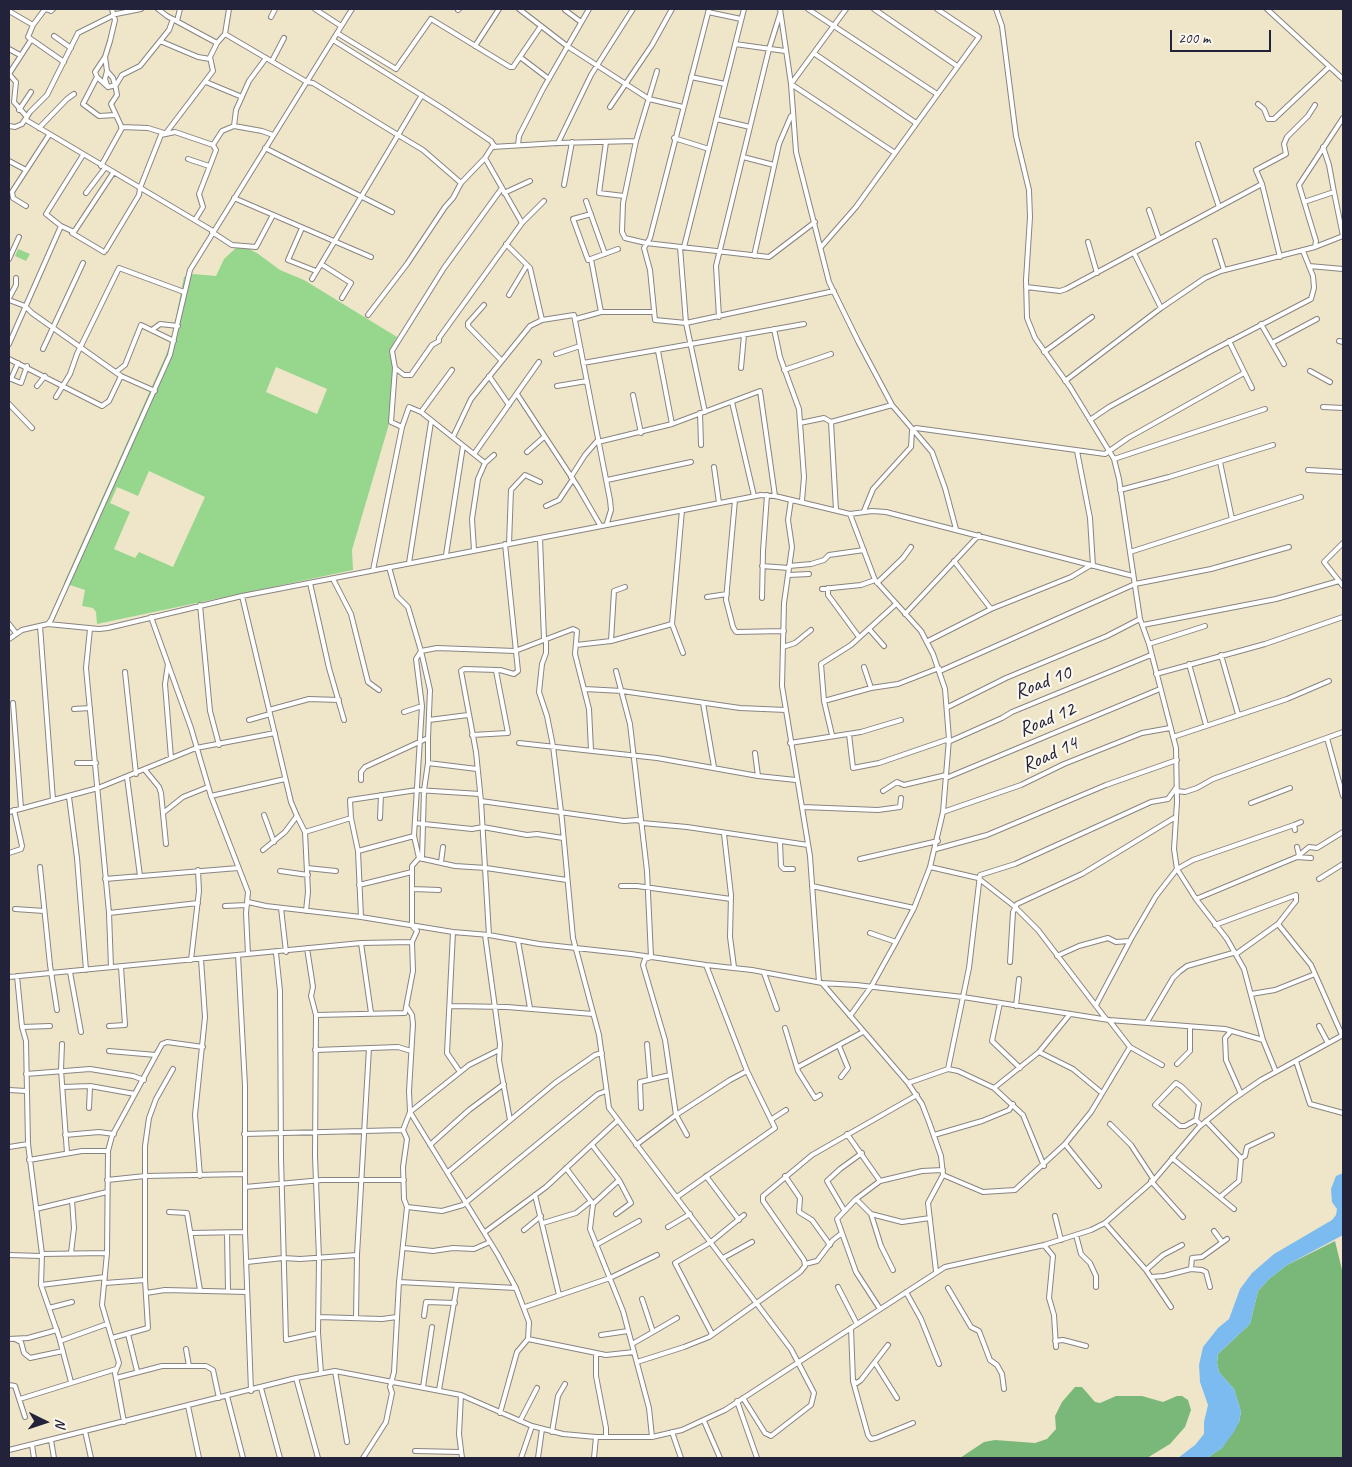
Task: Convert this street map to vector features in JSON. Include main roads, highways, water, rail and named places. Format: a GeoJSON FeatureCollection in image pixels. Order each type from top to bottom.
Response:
{"type":"FeatureCollection","features":[{"type":"Feature","properties":{"kind":"water"},"geometry":{"type":"Polygon","coordinates":[[[1343,1173],[1343,1235],[1287,1265],[1269,1279],[1258,1291],[1250,1324],[1218,1354],[1219,1372],[1234,1389],[1241,1412],[1234,1432],[1222,1448],[1207,1458],[1178,1458],[1195,1445],[1204,1434],[1204,1422],[1208,1405],[1200,1382],[1199,1365],[1203,1347],[1218,1328],[1229,1319],[1240,1289],[1252,1273],[1274,1254],[1332,1220],[1336,1215],[1337,1209],[1332,1202],[1331,1189],[1336,1176],[1343,1173]]]}}]}
